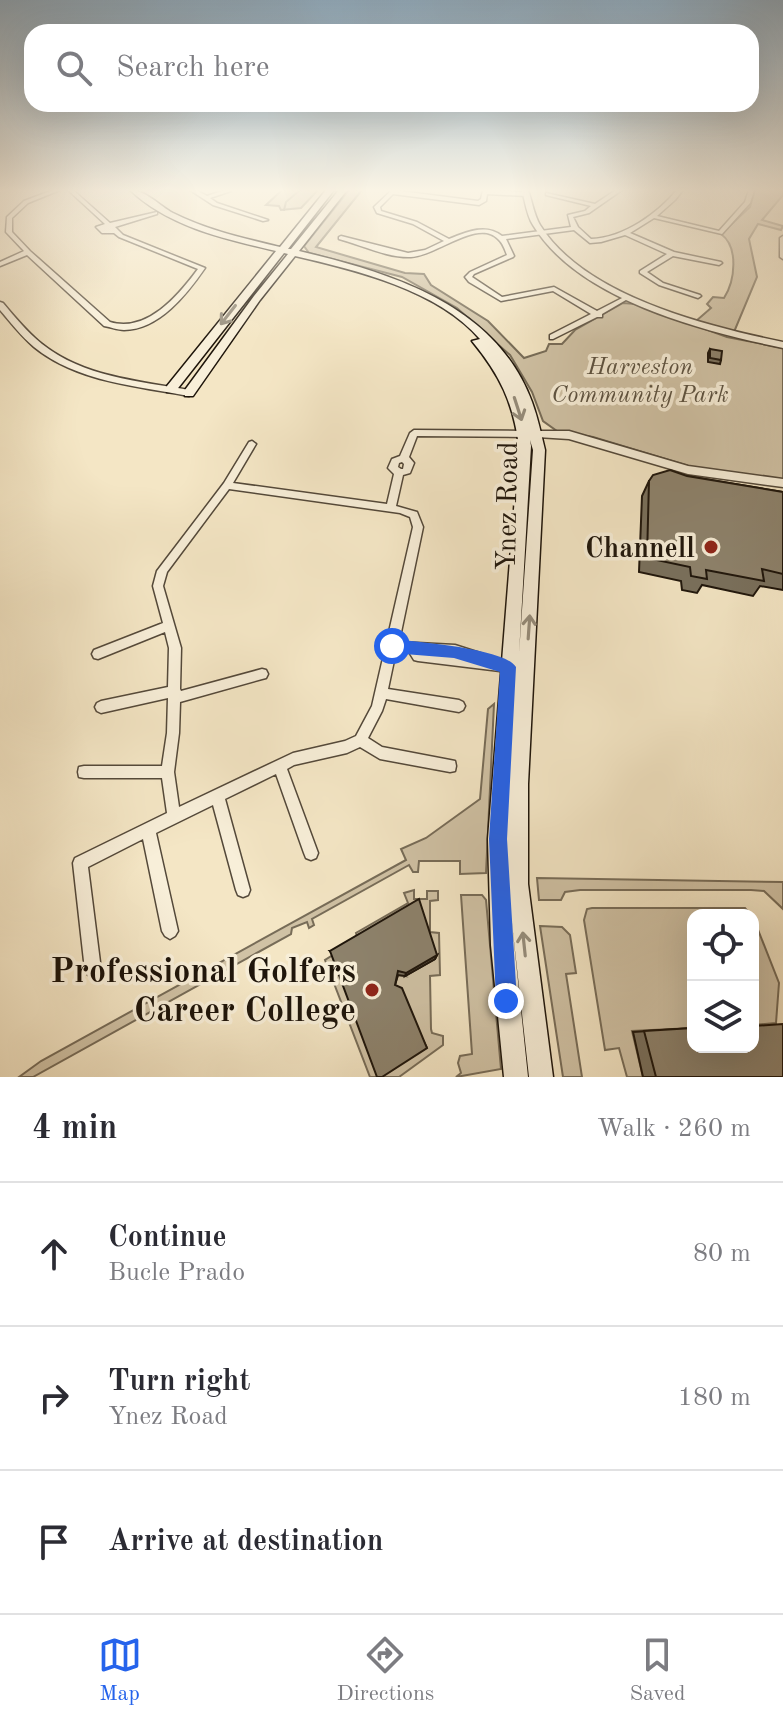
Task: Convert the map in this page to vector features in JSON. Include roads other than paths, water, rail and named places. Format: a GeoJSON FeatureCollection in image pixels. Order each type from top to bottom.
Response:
{"type":"FeatureCollection","features":[{"type":"Feature","properties":{"kind":"main road","name":"Ynez Road"},"geometry":{"type":"LineString","coordinates":[[230,240],[285,253]]}},
{"type":"Feature","properties":{"kind":"main road","name":"Ynez Road"},"geometry":{"type":"LineString","coordinates":[[244,240],[411,293],[464,328],[505,378],[539,450],[523,725],[518,884],[541,1077]]}},
{"type":"Feature","properties":{"kind":"main road"},"geometry":{"type":"LineString","coordinates":[[189,393],[294,240]]}},
{"type":"Feature","properties":{"kind":"main road"},"geometry":{"type":"LineString","coordinates":[[171,389],[297,240]]}},
{"type":"Feature","properties":{"kind":"main road","name":"Ynez Road"},"geometry":{"type":"LineString","coordinates":[[516,1077],[504,973],[498,854],[499,666],[530,434]]}},
{"type":"Feature","properties":{"kind":"main road"},"geometry":{"type":"LineString","coordinates":[[499,666],[518,674],[516,715],[523,725]]}},
{"type":"Feature","properties":{"kind":"street"},"geometry":{"type":"LineString","coordinates":[[15,240],[95,317],[116,329],[150,323],[202,268],[140,240]]}},
{"type":"Feature","properties":{"kind":"street"},"geometry":{"type":"LineString","coordinates":[[350,240],[412,255],[445,240]]}},
{"type":"Feature","properties":{"kind":"street"},"geometry":{"type":"LineString","coordinates":[[502,240],[511,256],[472,273],[468,277],[471,281],[501,299],[554,289],[599,315]]}},
{"type":"Feature","properties":{"kind":"street"},"geometry":{"type":"LineString","coordinates":[[548,240],[575,266],[628,297],[710,328],[783,345]]}},
{"type":"Feature","properties":{"kind":"street"},"geometry":{"type":"LineString","coordinates":[[642,240],[672,254],[719,263]]}},
{"type":"Feature","properties":{"kind":"street"},"geometry":{"type":"LineString","coordinates":[[0,262],[28,252]]}},
{"type":"Feature","properties":{"kind":"street"},"geometry":{"type":"LineString","coordinates":[[672,254],[642,272],[661,284],[698,296]]}},
{"type":"Feature","properties":{"kind":"street"},"geometry":{"type":"LineString","coordinates":[[553,337],[628,297]]}},
{"type":"Feature","properties":{"kind":"street"},"geometry":{"type":"LineString","coordinates":[[0,305],[32,341],[58,359],[111,378],[189,393]]}},
{"type":"Feature","properties":{"kind":"street"},"geometry":{"type":"LineString","coordinates":[[391,508],[399,473],[393,468],[395,461],[404,458],[409,439],[414,433],[424,430],[569,435],[688,470],[783,483]]}},
{"type":"Feature","properties":{"kind":"street"},"geometry":{"type":"LineString","coordinates":[[530,434],[584,445],[683,476],[783,492]]}},
{"type":"Feature","properties":{"kind":"street"},"geometry":{"type":"LineString","coordinates":[[174,817],[168,772],[175,695],[175,648],[158,586],[162,571],[227,485],[252,444]]}},
{"type":"Feature","properties":{"kind":"street"},"geometry":{"type":"LineString","coordinates":[[93,970],[80,863],[279,765],[360,740],[369,728],[381,693],[418,521],[414,515],[391,508],[227,485]]}},
{"type":"Feature","properties":{"kind":"street"},"geometry":{"type":"LineString","coordinates":[[98,654],[168,626]]}},
{"type":"Feature","properties":{"kind":"street"},"geometry":{"type":"LineString","coordinates":[[392,646],[413,649],[418,656],[430,653],[499,666]]}},
{"type":"Feature","properties":{"kind":"street"},"geometry":{"type":"LineString","coordinates":[[101,707],[175,695],[262,674]]}},
{"type":"Feature","properties":{"kind":"street"},"geometry":{"type":"LineString","coordinates":[[381,693],[459,706]]}},
{"type":"Feature","properties":{"kind":"street"},"geometry":{"type":"LineString","coordinates":[[360,740],[380,753],[450,766]]}},
{"type":"Feature","properties":{"kind":"street"},"geometry":{"type":"LineString","coordinates":[[279,765],[311,853]]}},
{"type":"Feature","properties":{"kind":"street"},"geometry":{"type":"LineString","coordinates":[[84,772],[168,772]]}},
{"type":"Feature","properties":{"kind":"street"},"geometry":{"type":"LineString","coordinates":[[217,796],[243,890]]}},
{"type":"Feature","properties":{"kind":"street"},"geometry":{"type":"LineString","coordinates":[[148,829],[170,931]]}},
{"type":"Feature","properties":{"kind":"place","name":"Channell"},"geometry":{"type":"Point","coordinates":[711,547]}},
{"type":"Feature","properties":{"kind":"place","name":"Professional Golfers Career College"},"geometry":{"type":"Point","coordinates":[372,990]}},
{"type":"Feature","properties":{"kind":"park label","name":"Harveston Community Park"},"geometry":{"type":"Point","coordinates":[640,380]}}]}
